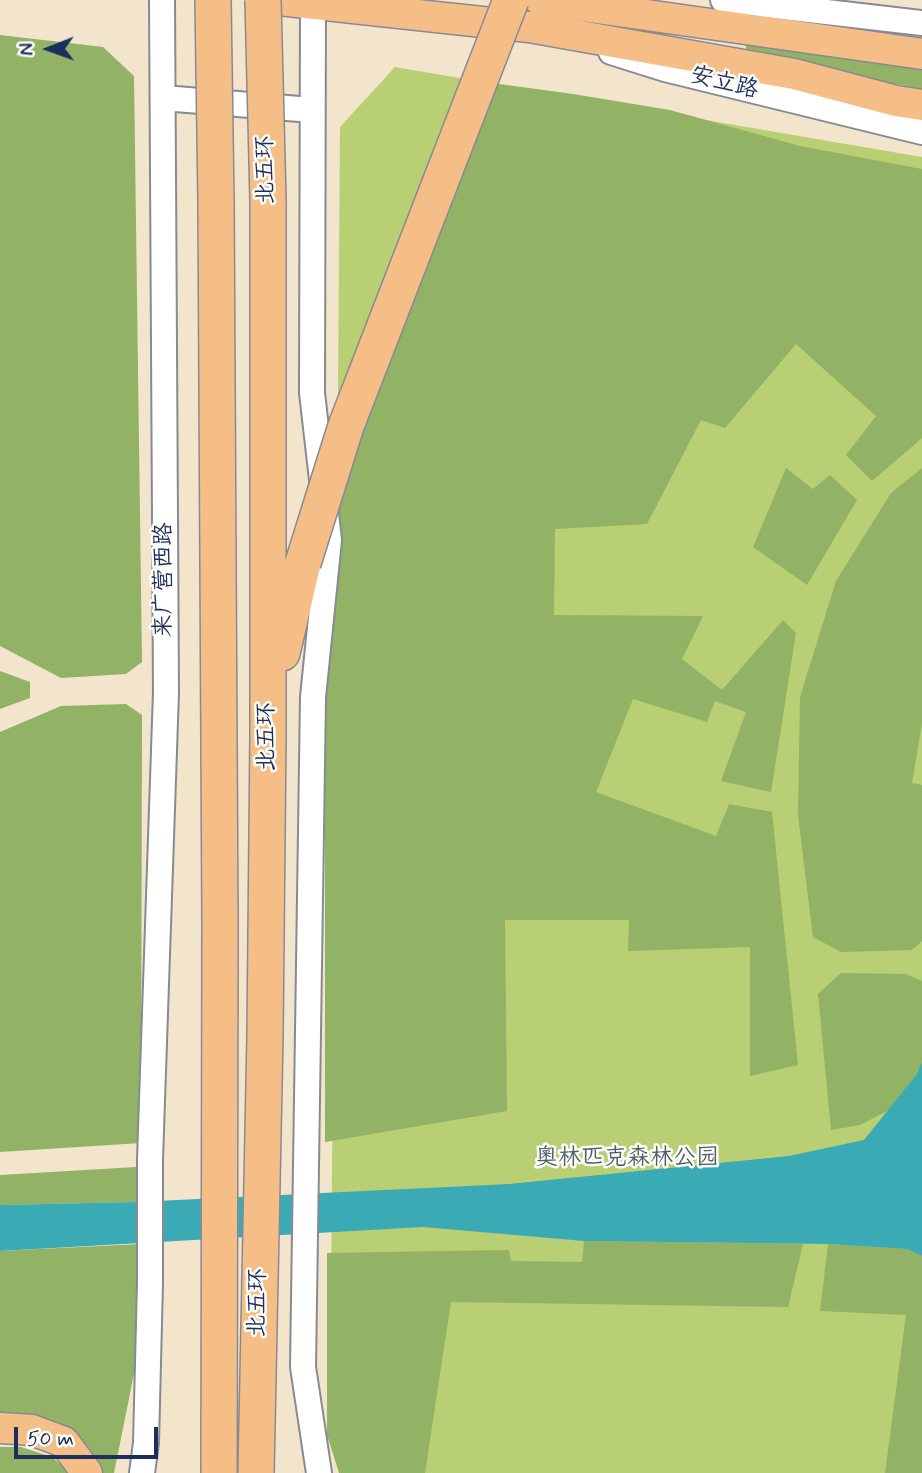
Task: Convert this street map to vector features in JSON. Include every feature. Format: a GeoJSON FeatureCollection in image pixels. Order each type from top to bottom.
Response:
{"type":"FeatureCollection","features":[{"type":"Feature","properties":{"kind":"highway","name":"北五环"},"geometry":{"type":"LineString","coordinates":[[212,0],[219,1473]]}},
{"type":"Feature","properties":{"kind":"highway","name":"北五环"},"geometry":{"type":"LineString","coordinates":[[256,1473],[268,736],[268,201],[263,0]]}},
{"type":"Feature","properties":{"kind":"highway"},"geometry":{"type":"LineString","coordinates":[[268,736],[276,675],[303,563],[346,426],[527,9]]}},
{"type":"Feature","properties":{"kind":"main road","name":"安立路"},"geometry":{"type":"LineString","coordinates":[[279,0],[527,9],[922,54]]}},
{"type":"Feature","properties":{"kind":"main road","name":"安立路"},"geometry":{"type":"LineString","coordinates":[[527,9],[896,101],[922,105]]}},
{"type":"Feature","properties":{"kind":"main road"},"geometry":{"type":"LineString","coordinates":[[0,1428],[32,1430],[64,1442],[87,1473]]}},
{"type":"Feature","properties":{"kind":"street","name":"来广营西路"},"geometry":{"type":"LineString","coordinates":[[142,1473],[146,1443],[150,1159],[166,692],[162,0]]}},
{"type":"Feature","properties":{"kind":"street"},"geometry":{"type":"LineString","coordinates":[[723,0],[922,23]]}},
{"type":"Feature","properties":{"kind":"street"},"geometry":{"type":"LineString","coordinates":[[313,2],[313,393],[329,540],[313,697],[303,1367],[319,1473]]}},
{"type":"Feature","properties":{"kind":"street","name":"安立路"},"geometry":{"type":"LineString","coordinates":[[527,9],[665,69],[922,132]]}},
{"type":"Feature","properties":{"kind":"street"},"geometry":{"type":"LineString","coordinates":[[163,98],[312,110]]}},
{"type":"Feature","properties":{"kind":"green space"},"geometry":{"type":"Polygon","coordinates":[[[0,35],[103,47],[134,76],[142,662],[126,674],[61,678],[0,646],[0,35]]]}},
{"type":"Feature","properties":{"kind":"green space"},"geometry":{"type":"Polygon","coordinates":[[[746,42],[922,65],[922,89],[746,49],[746,42]]]}},
{"type":"Feature","properties":{"kind":"green space","name":"奥林匹克森林公园"},"geometry":{"type":"Polygon","coordinates":[[[395,67],[922,157],[922,1473],[346,1473],[330,1428],[340,127],[395,67]]]}},
{"type":"Feature","properties":{"kind":"green space"},"geometry":{"type":"Polygon","coordinates":[[[492,83],[670,110],[800,146],[922,169],[922,438],[872,481],[846,455],[876,416],[796,344],[725,428],[701,420],[647,524],[555,529],[554,615],[703,616],[682,659],[722,690],[783,620],[796,633],[771,792],[721,781],[746,712],[715,701],[707,722],[633,699],[596,792],[716,836],[729,804],[772,812],[798,1065],[750,1076],[750,947],[628,951],[629,920],[505,920],[507,1111],[325,1142],[325,697],[334,502],[492,83]]]}},
{"type":"Feature","properties":{"kind":"green space"},"geometry":{"type":"Polygon","coordinates":[[[786,468],[813,489],[830,475],[857,500],[807,585],[753,547],[786,468]]]}},
{"type":"Feature","properties":{"kind":"green space"},"geometry":{"type":"Polygon","coordinates":[[[922,468],[922,723],[912,783],[922,785],[922,941],[912,950],[841,952],[813,937],[798,815],[800,697],[836,581],[891,493],[922,468]]]}},
{"type":"Feature","properties":{"kind":"green space"},"geometry":{"type":"Polygon","coordinates":[[[0,671],[30,682],[30,698],[0,709],[0,671]]]}},
{"type":"Feature","properties":{"kind":"green space"},"geometry":{"type":"Polygon","coordinates":[[[126,704],[142,715],[141,1143],[0,1152],[0,732],[61,706],[126,704]]]}},
{"type":"Feature","properties":{"kind":"green space"},"geometry":{"type":"Polygon","coordinates":[[[841,973],[906,974],[922,981],[922,1062],[918,1074],[889,1110],[860,1125],[831,1130],[818,994],[841,973]]]}},
{"type":"Feature","properties":{"kind":"green space"},"geometry":{"type":"Polygon","coordinates":[[[136,1167],[136,1202],[0,1205],[0,1175],[136,1167]]]}},
{"type":"Feature","properties":{"kind":"green space"},"geometry":{"type":"Polygon","coordinates":[[[584,1241],[803,1244],[788,1307],[451,1302],[425,1473],[339,1473],[327,1435],[327,1253],[509,1250],[511,1261],[582,1262],[584,1241]]]}},
{"type":"Feature","properties":{"kind":"green space"},"geometry":{"type":"Polygon","coordinates":[[[140,1244],[140,1344],[114,1473],[100,1473],[0,1421],[0,1251],[140,1244]]]}},
{"type":"Feature","properties":{"kind":"green space"},"geometry":{"type":"Polygon","coordinates":[[[828,1244],[907,1249],[922,1256],[922,1473],[885,1473],[906,1315],[820,1311],[828,1244]]]}},
{"type":"Feature","properties":{"kind":"green space"},"geometry":{"type":"Polygon","coordinates":[[[0,1447],[21,1447],[52,1457],[70,1473],[0,1473],[0,1447]]]}},
{"type":"Feature","properties":{"kind":"water"},"geometry":{"type":"Polygon","coordinates":[[[922,1062],[922,1256],[907,1249],[828,1244],[584,1241],[423,1227],[0,1251],[0,1205],[136,1202],[509,1184],[789,1156],[864,1140],[917,1074],[922,1062]]]}}]}
